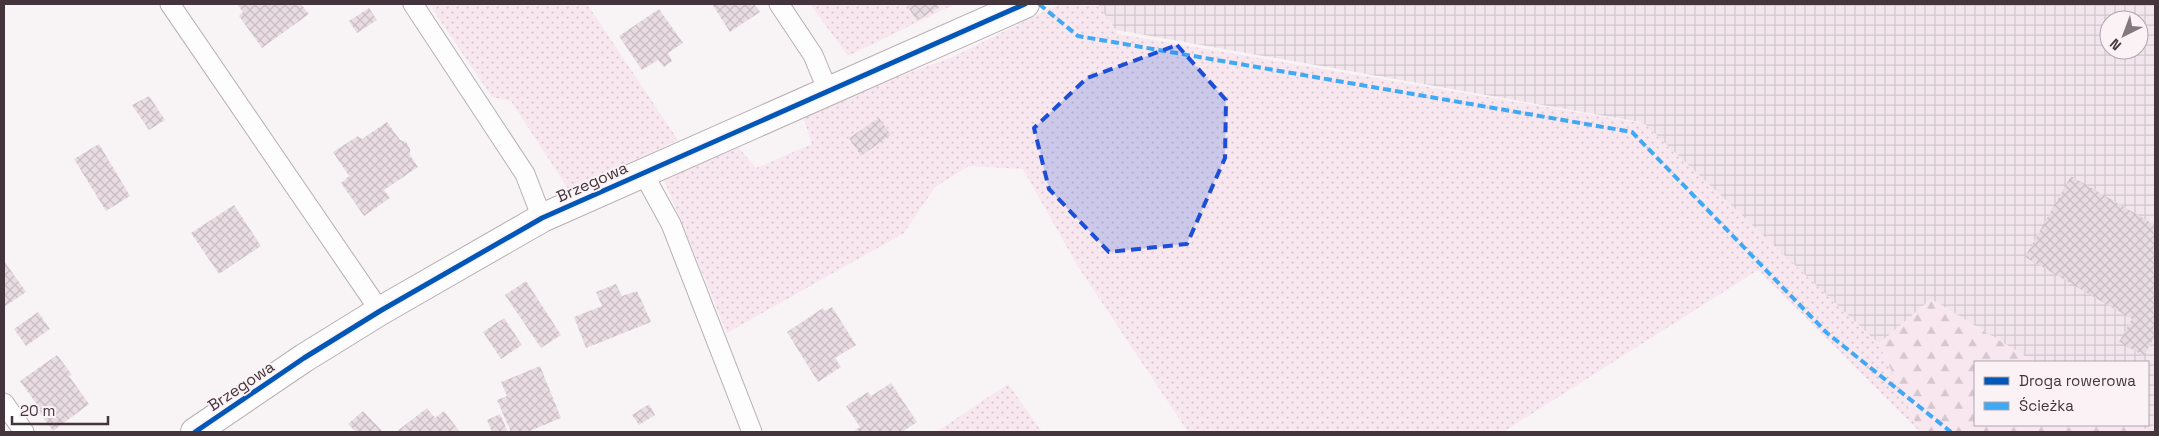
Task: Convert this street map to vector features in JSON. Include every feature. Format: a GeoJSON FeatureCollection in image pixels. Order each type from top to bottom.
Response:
{"type":"FeatureCollection","features":[{"type":"Feature","properties":{"kind":"street","name":"Brzegowa"},"geometry":{"type":"LineString","coordinates":[[195,432],[304,358],[380,311],[542,218],[1025,4]]}},
{"type":"Feature","properties":{"kind":"lane"},"geometry":{"type":"LineString","coordinates":[[170,4],[380,311]]}},
{"type":"Feature","properties":{"kind":"lane"},"geometry":{"type":"LineString","coordinates":[[413,4],[526,174],[542,218]]}},
{"type":"Feature","properties":{"kind":"lane"},"geometry":{"type":"LineString","coordinates":[[779,4],[813,55],[828,91]]}},
{"type":"Feature","properties":{"kind":"lane"},"geometry":{"type":"LineString","coordinates":[[643,173],[671,224],[752,432]]}},
{"type":"Feature","properties":{"kind":"lane"},"geometry":{"type":"LineString","coordinates":[[4,403],[24,432]]}},
{"type":"Feature","properties":{"kind":"highlighted area"},"geometry":{"type":"Polygon","coordinates":[[[1177,45],[1226,100],[1225,158],[1187,244],[1109,252],[1049,189],[1034,128],[1087,78],[1177,45]]]}},
{"type":"Feature","properties":{"kind":"shaded area"},"geometry":{"type":"Polygon","coordinates":[[[1097,4],[2155,4],[2155,432],[2140,426],[2149,426],[2149,361],[2033,361],[1931,299],[1879,344],[1639,122],[1116,30],[1097,4]]]}},
{"type":"Feature","properties":{"kind":"green space"},"geometry":{"type":"Polygon","coordinates":[[[429,4],[587,4],[678,140],[569,190],[511,101],[492,97],[429,4]]]}},
{"type":"Feature","properties":{"kind":"green space"},"geometry":{"type":"Polygon","coordinates":[[[810,4],[955,4],[848,56],[810,4]]]}},
{"type":"Feature","properties":{"kind":"green space"},"geometry":{"type":"Polygon","coordinates":[[[1059,4],[1098,4],[1118,34],[1645,124],[1879,344],[1920,432],[1758,270],[1503,432],[1188,432],[1077,265],[1023,169],[969,166],[935,187],[904,233],[727,333],[662,175],[739,148],[756,168],[812,144],[801,111],[953,57],[1059,4]]]}},
{"type":"Feature","properties":{"kind":"green space"},"geometry":{"type":"Polygon","coordinates":[[[1931,299],[2033,361],[1974,361],[1974,426],[2140,426],[2151,432],[1920,432],[1879,344],[1931,299]]]}},
{"type":"Feature","properties":{"kind":"green space"},"geometry":{"type":"Polygon","coordinates":[[[1008,384],[1042,432],[936,432],[1008,384]]]}},
{"type":"Feature","properties":{"kind":"building"},"geometry":{"type":"Polygon","coordinates":[[[237,4],[301,4],[309,14],[262,48],[239,16],[243,12],[237,4]]]}},
{"type":"Feature","properties":{"kind":"building"},"geometry":{"type":"Polygon","coordinates":[[[712,4],[754,4],[760,12],[730,32],[712,4]]]}},
{"type":"Feature","properties":{"kind":"building"},"geometry":{"type":"Polygon","coordinates":[[[906,4],[937,4],[939,7],[917,21],[906,4]]]}},
{"type":"Feature","properties":{"kind":"building"},"geometry":{"type":"Polygon","coordinates":[[[369,8],[377,20],[357,33],[349,21],[369,8]]]}},
{"type":"Feature","properties":{"kind":"building"},"geometry":{"type":"Polygon","coordinates":[[[659,9],[683,43],[668,53],[672,61],[664,67],[658,60],[642,70],[619,36],[659,9]]]}},
{"type":"Feature","properties":{"kind":"building"},"geometry":{"type":"Polygon","coordinates":[[[149,96],[165,120],[149,130],[132,105],[149,96]]]}},
{"type":"Feature","properties":{"kind":"building"},"geometry":{"type":"Polygon","coordinates":[[[879,118],[891,135],[861,156],[849,138],[879,118]]]}},
{"type":"Feature","properties":{"kind":"building"},"geometry":{"type":"Polygon","coordinates":[[[387,122],[400,140],[406,142],[410,149],[410,155],[418,167],[384,190],[390,198],[364,216],[341,183],[349,176],[333,152],[358,136],[362,139],[387,122]]]}},
{"type":"Feature","properties":{"kind":"building"},"geometry":{"type":"Polygon","coordinates":[[[99,144],[130,196],[106,211],[74,159],[99,144]]]}},
{"type":"Feature","properties":{"kind":"building"},"geometry":{"type":"Polygon","coordinates":[[[2071,176],[2155,225],[2155,336],[2144,356],[2119,342],[2132,319],[2025,257],[2071,176]]]}},
{"type":"Feature","properties":{"kind":"building"},"geometry":{"type":"Polygon","coordinates":[[[234,205],[261,246],[219,274],[191,233],[234,205]]]}},
{"type":"Feature","properties":{"kind":"building"},"geometry":{"type":"Polygon","coordinates":[[[4,261],[26,292],[4,307],[4,261]]]}},
{"type":"Feature","properties":{"kind":"building"},"geometry":{"type":"Polygon","coordinates":[[[526,281],[561,335],[541,348],[505,295],[526,281]]]}},
{"type":"Feature","properties":{"kind":"building"},"geometry":{"type":"Polygon","coordinates":[[[616,284],[622,296],[637,291],[651,322],[586,348],[574,317],[602,306],[596,292],[616,284]]]}},
{"type":"Feature","properties":{"kind":"building"},"geometry":{"type":"Polygon","coordinates":[[[832,307],[856,345],[835,358],[841,367],[818,382],[787,332],[823,308],[825,311],[832,307]]]}},
{"type":"Feature","properties":{"kind":"building"},"geometry":{"type":"Polygon","coordinates":[[[38,312],[50,329],[26,346],[14,329],[38,312]]]}},
{"type":"Feature","properties":{"kind":"building"},"geometry":{"type":"Polygon","coordinates":[[[504,318],[522,345],[501,359],[483,332],[504,318]]]}},
{"type":"Feature","properties":{"kind":"building"},"geometry":{"type":"Polygon","coordinates":[[[57,355],[72,375],[69,376],[89,404],[53,431],[39,412],[41,410],[20,381],[57,355]]]}},
{"type":"Feature","properties":{"kind":"building"},"geometry":{"type":"Polygon","coordinates":[[[540,366],[561,418],[527,432],[511,432],[497,400],[507,396],[501,382],[540,366]]]}},
{"type":"Feature","properties":{"kind":"building"},"geometry":{"type":"Polygon","coordinates":[[[891,383],[917,422],[902,432],[853,432],[860,427],[846,406],[868,392],[871,396],[891,383]]]}},
{"type":"Feature","properties":{"kind":"building"},"geometry":{"type":"Polygon","coordinates":[[[649,404],[655,415],[639,425],[632,415],[649,404]]]}},
{"type":"Feature","properties":{"kind":"building"},"geometry":{"type":"Polygon","coordinates":[[[427,408],[435,418],[444,411],[460,432],[396,432],[427,408]]]}},
{"type":"Feature","properties":{"kind":"building"},"geometry":{"type":"Polygon","coordinates":[[[363,411],[383,432],[356,432],[348,424],[363,411]]]}},
{"type":"Feature","properties":{"kind":"building"},"geometry":{"type":"Polygon","coordinates":[[[500,414],[508,432],[492,432],[487,420],[500,414]]]}},
{"type":"Feature","properties":{"kind":"marked path"},"geometry":{"type":"LineString","coordinates":[[1039,4],[1078,36],[1632,132],[1827,333],[1951,432]]}},
{"type":"Feature","properties":{"kind":"cycle path"},"geometry":{"type":"LineString","coordinates":[[195,432],[304,358],[380,311],[542,218],[1025,4]]}}]}
